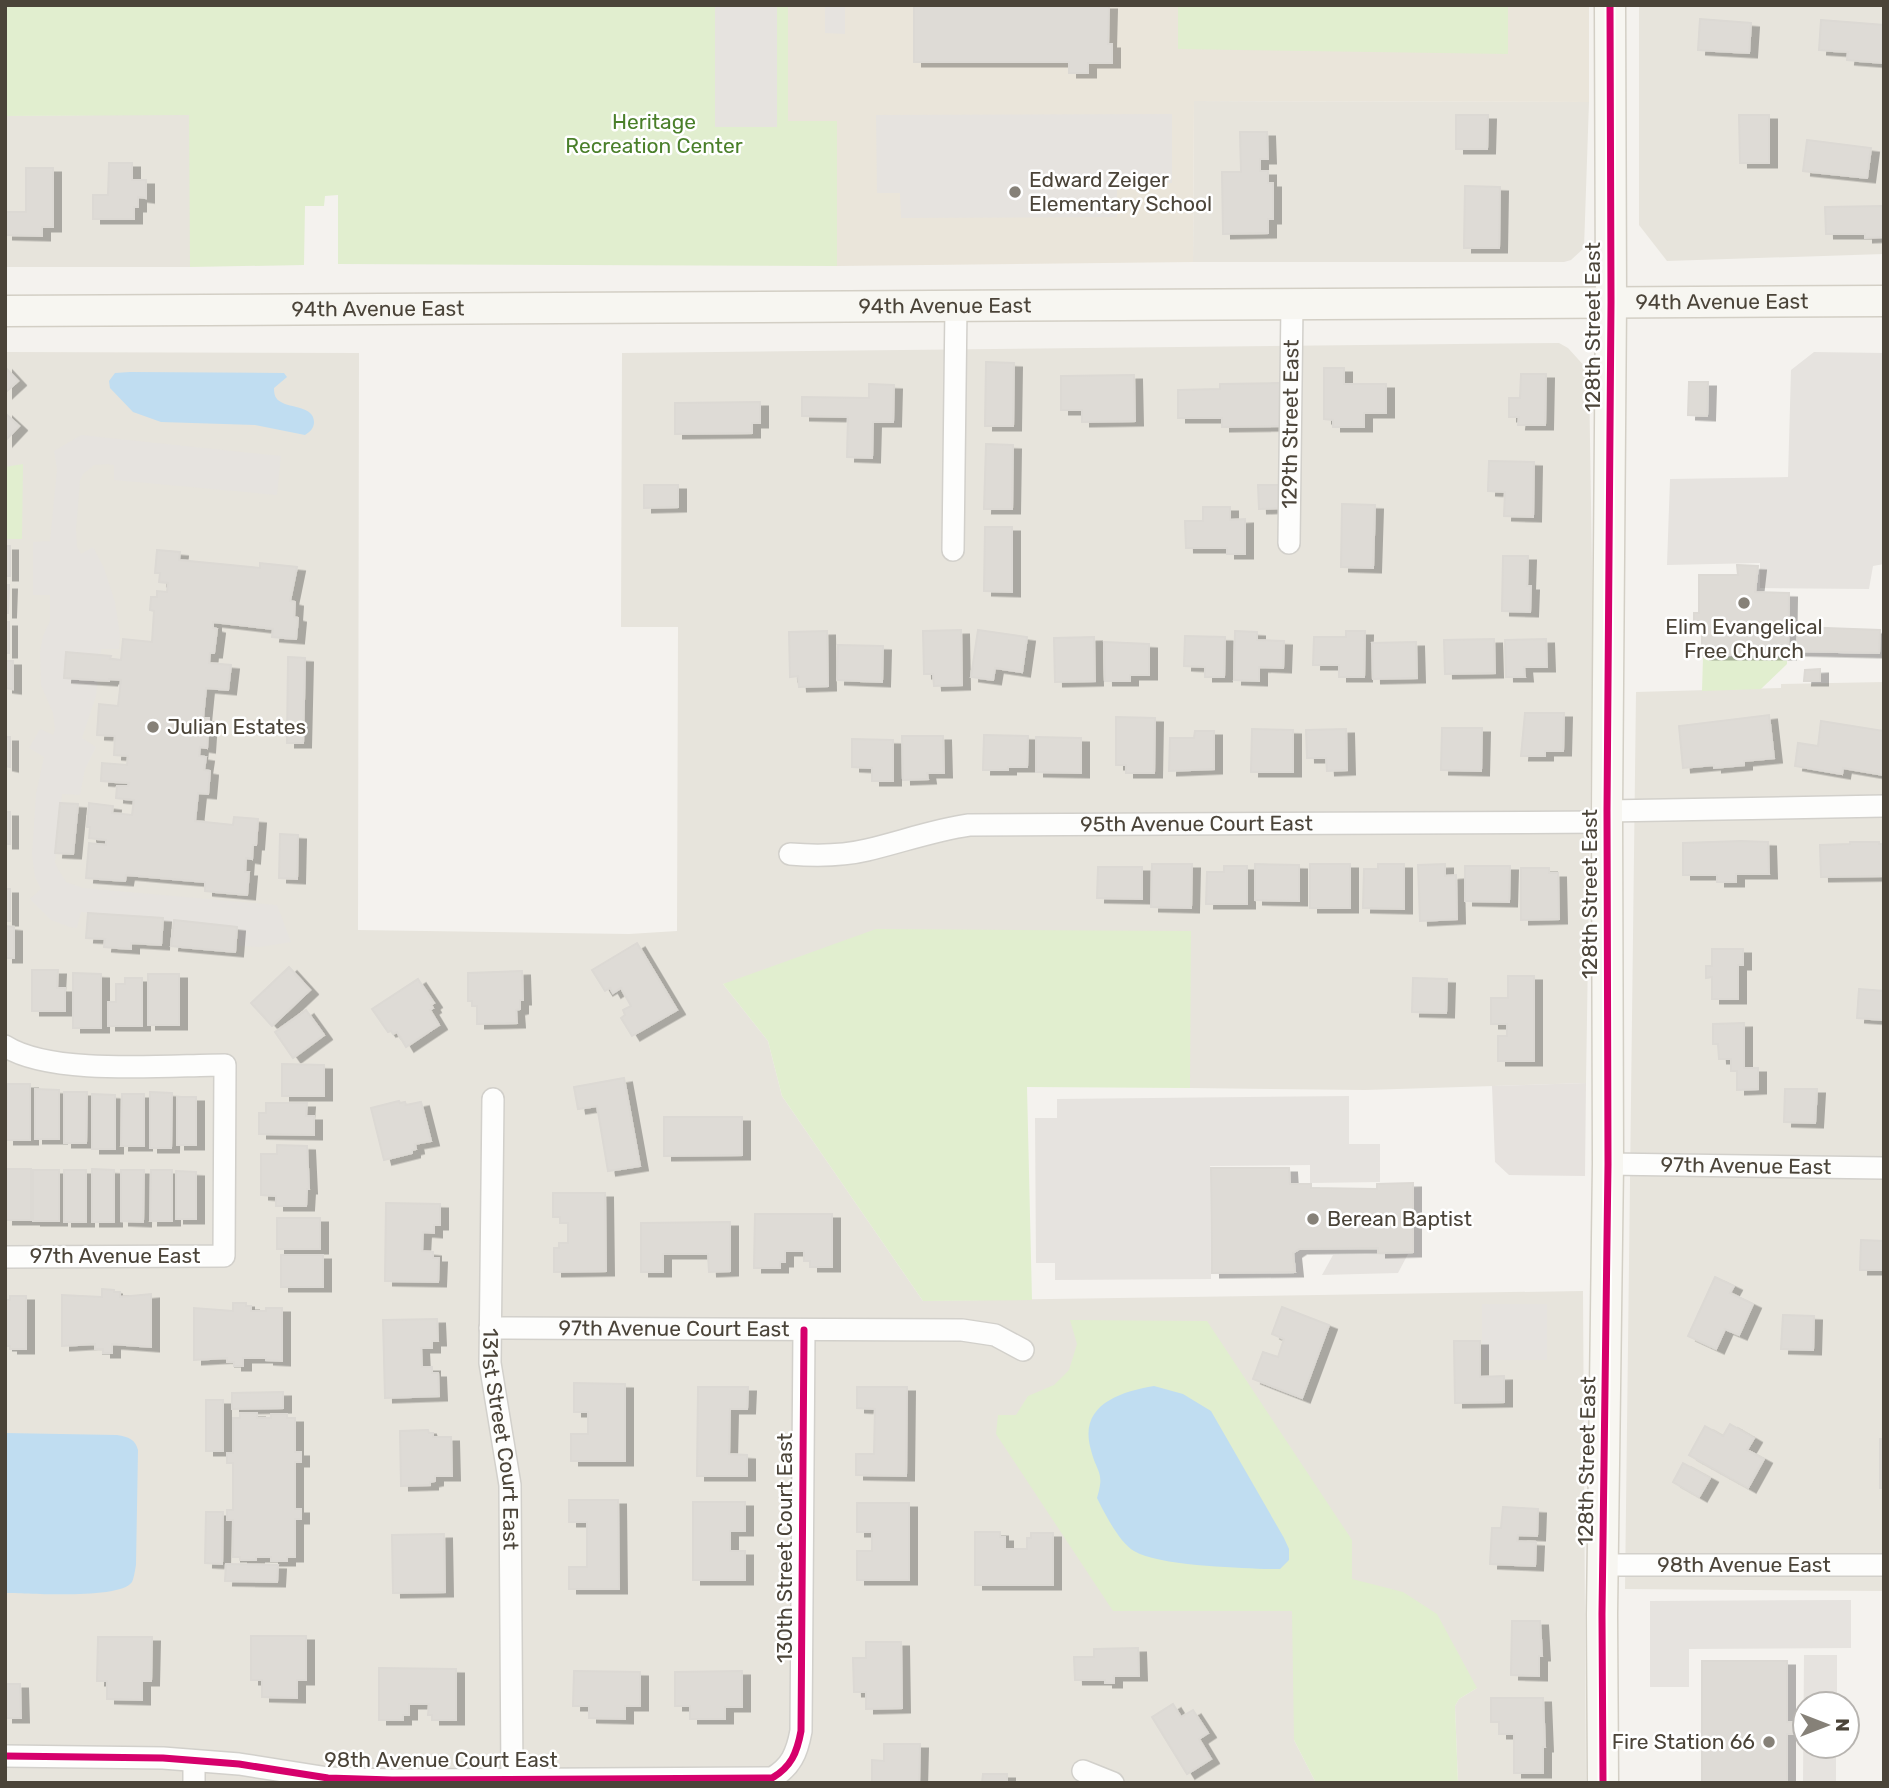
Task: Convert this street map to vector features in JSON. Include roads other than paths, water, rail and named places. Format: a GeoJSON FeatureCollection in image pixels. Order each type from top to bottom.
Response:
{"type":"FeatureCollection","features":[{"type":"Feature","properties":{"kind":"main road","name":"128th Street East"},"geometry":{"type":"LineString","coordinates":[[1603,1783],[1611,302],[1609,5]]}},
{"type":"Feature","properties":{"kind":"main road","name":"94th Avenue East"},"geometry":{"type":"LineString","coordinates":[[5,311],[1884,301]]}},
{"type":"Feature","properties":{"kind":"street","name":"129th Street East"},"geometry":{"type":"LineString","coordinates":[[1289,543],[1292,304]]}},
{"type":"Feature","properties":{"kind":"street"},"geometry":{"type":"LineString","coordinates":[[953,550],[956,306]]}},
{"type":"Feature","properties":{"kind":"street","name":"95th Avenue Court East"},"geometry":{"type":"LineString","coordinates":[[790,855],[836,855],[865,850],[936,830],[969,825],[1607,817],[1884,806]]}},
{"type":"Feature","properties":{"kind":"street","name":"97th Avenue East"},"geometry":{"type":"LineString","coordinates":[[5,1046],[14,1052],[70,1065],[225,1065],[224,1256],[5,1257]]}},
{"type":"Feature","properties":{"kind":"street","name":"131st Street Court East"},"geometry":{"type":"LineString","coordinates":[[493,1099],[489,1328],[495,1401],[510,1485],[512,1778]]}},
{"type":"Feature","properties":{"kind":"street","name":"97th Avenue East"},"geometry":{"type":"LineString","coordinates":[[1608,1164],[1884,1168]]}},
{"type":"Feature","properties":{"kind":"street","name":"97th Avenue Court East"},"geometry":{"type":"LineString","coordinates":[[489,1328],[962,1330],[995,1335],[1023,1350]]}},
{"type":"Feature","properties":{"kind":"street","name":"130th Street Court East"},"geometry":{"type":"LineString","coordinates":[[789,1765],[794,1758],[801,1731],[804,1330]]}},
{"type":"Feature","properties":{"kind":"street","name":"98th Avenue East"},"geometry":{"type":"LineString","coordinates":[[1604,1565],[1884,1565]]}},
{"type":"Feature","properties":{"kind":"street","name":"98th Avenue Court East"},"geometry":{"type":"LineString","coordinates":[[5,1756],[87,1756],[194,1761],[239,1764],[328,1779],[392,1780],[772,1779],[789,1765]]}},
{"type":"Feature","properties":{"kind":"street"},"geometry":{"type":"LineString","coordinates":[[194,1761],[194,1783]]}},
{"type":"Feature","properties":{"kind":"street"},"geometry":{"type":"LineString","coordinates":[[1083,1771],[1113,1783]]}},
{"type":"Feature","properties":{"kind":"water"},"geometry":{"type":"Polygon","coordinates":[[[115,373],[284,373],[287,377],[274,388],[276,398],[310,413],[313,426],[305,435],[255,425],[161,422],[133,412],[110,388],[109,381],[115,373]]]}},
{"type":"Feature","properties":{"kind":"water"},"geometry":{"type":"Polygon","coordinates":[[[1154,1386],[1183,1394],[1211,1411],[1289,1549],[1289,1560],[1280,1569],[1160,1560],[1134,1551],[1118,1534],[1097,1498],[1100,1477],[1088,1435],[1090,1422],[1104,1404],[1115,1397],[1154,1386]]]}},
{"type":"Feature","properties":{"kind":"water"},"geometry":{"type":"Polygon","coordinates":[[[5,1433],[117,1435],[133,1441],[138,1450],[136,1565],[132,1582],[124,1588],[93,1593],[5,1593],[5,1433]]]}},
{"type":"Feature","properties":{"kind":"place","name":"Edward Zeiger Elementary School"},"geometry":{"type":"Point","coordinates":[1015,192]}},
{"type":"Feature","properties":{"kind":"place","name":"Elim Evangelical Free Church"},"geometry":{"type":"Point","coordinates":[1744,603]}},
{"type":"Feature","properties":{"kind":"place","name":"Julian Estates"},"geometry":{"type":"Point","coordinates":[153,727]}},
{"type":"Feature","properties":{"kind":"place","name":"Berean Baptist"},"geometry":{"type":"Point","coordinates":[1313,1219]}},
{"type":"Feature","properties":{"kind":"place","name":"Fire Station 66"},"geometry":{"type":"Point","coordinates":[1769,1742]}},
{"type":"Feature","properties":{"kind":"park label","name":"Heritage Recreation Center"},"geometry":{"type":"Point","coordinates":[654,134]}}]}
